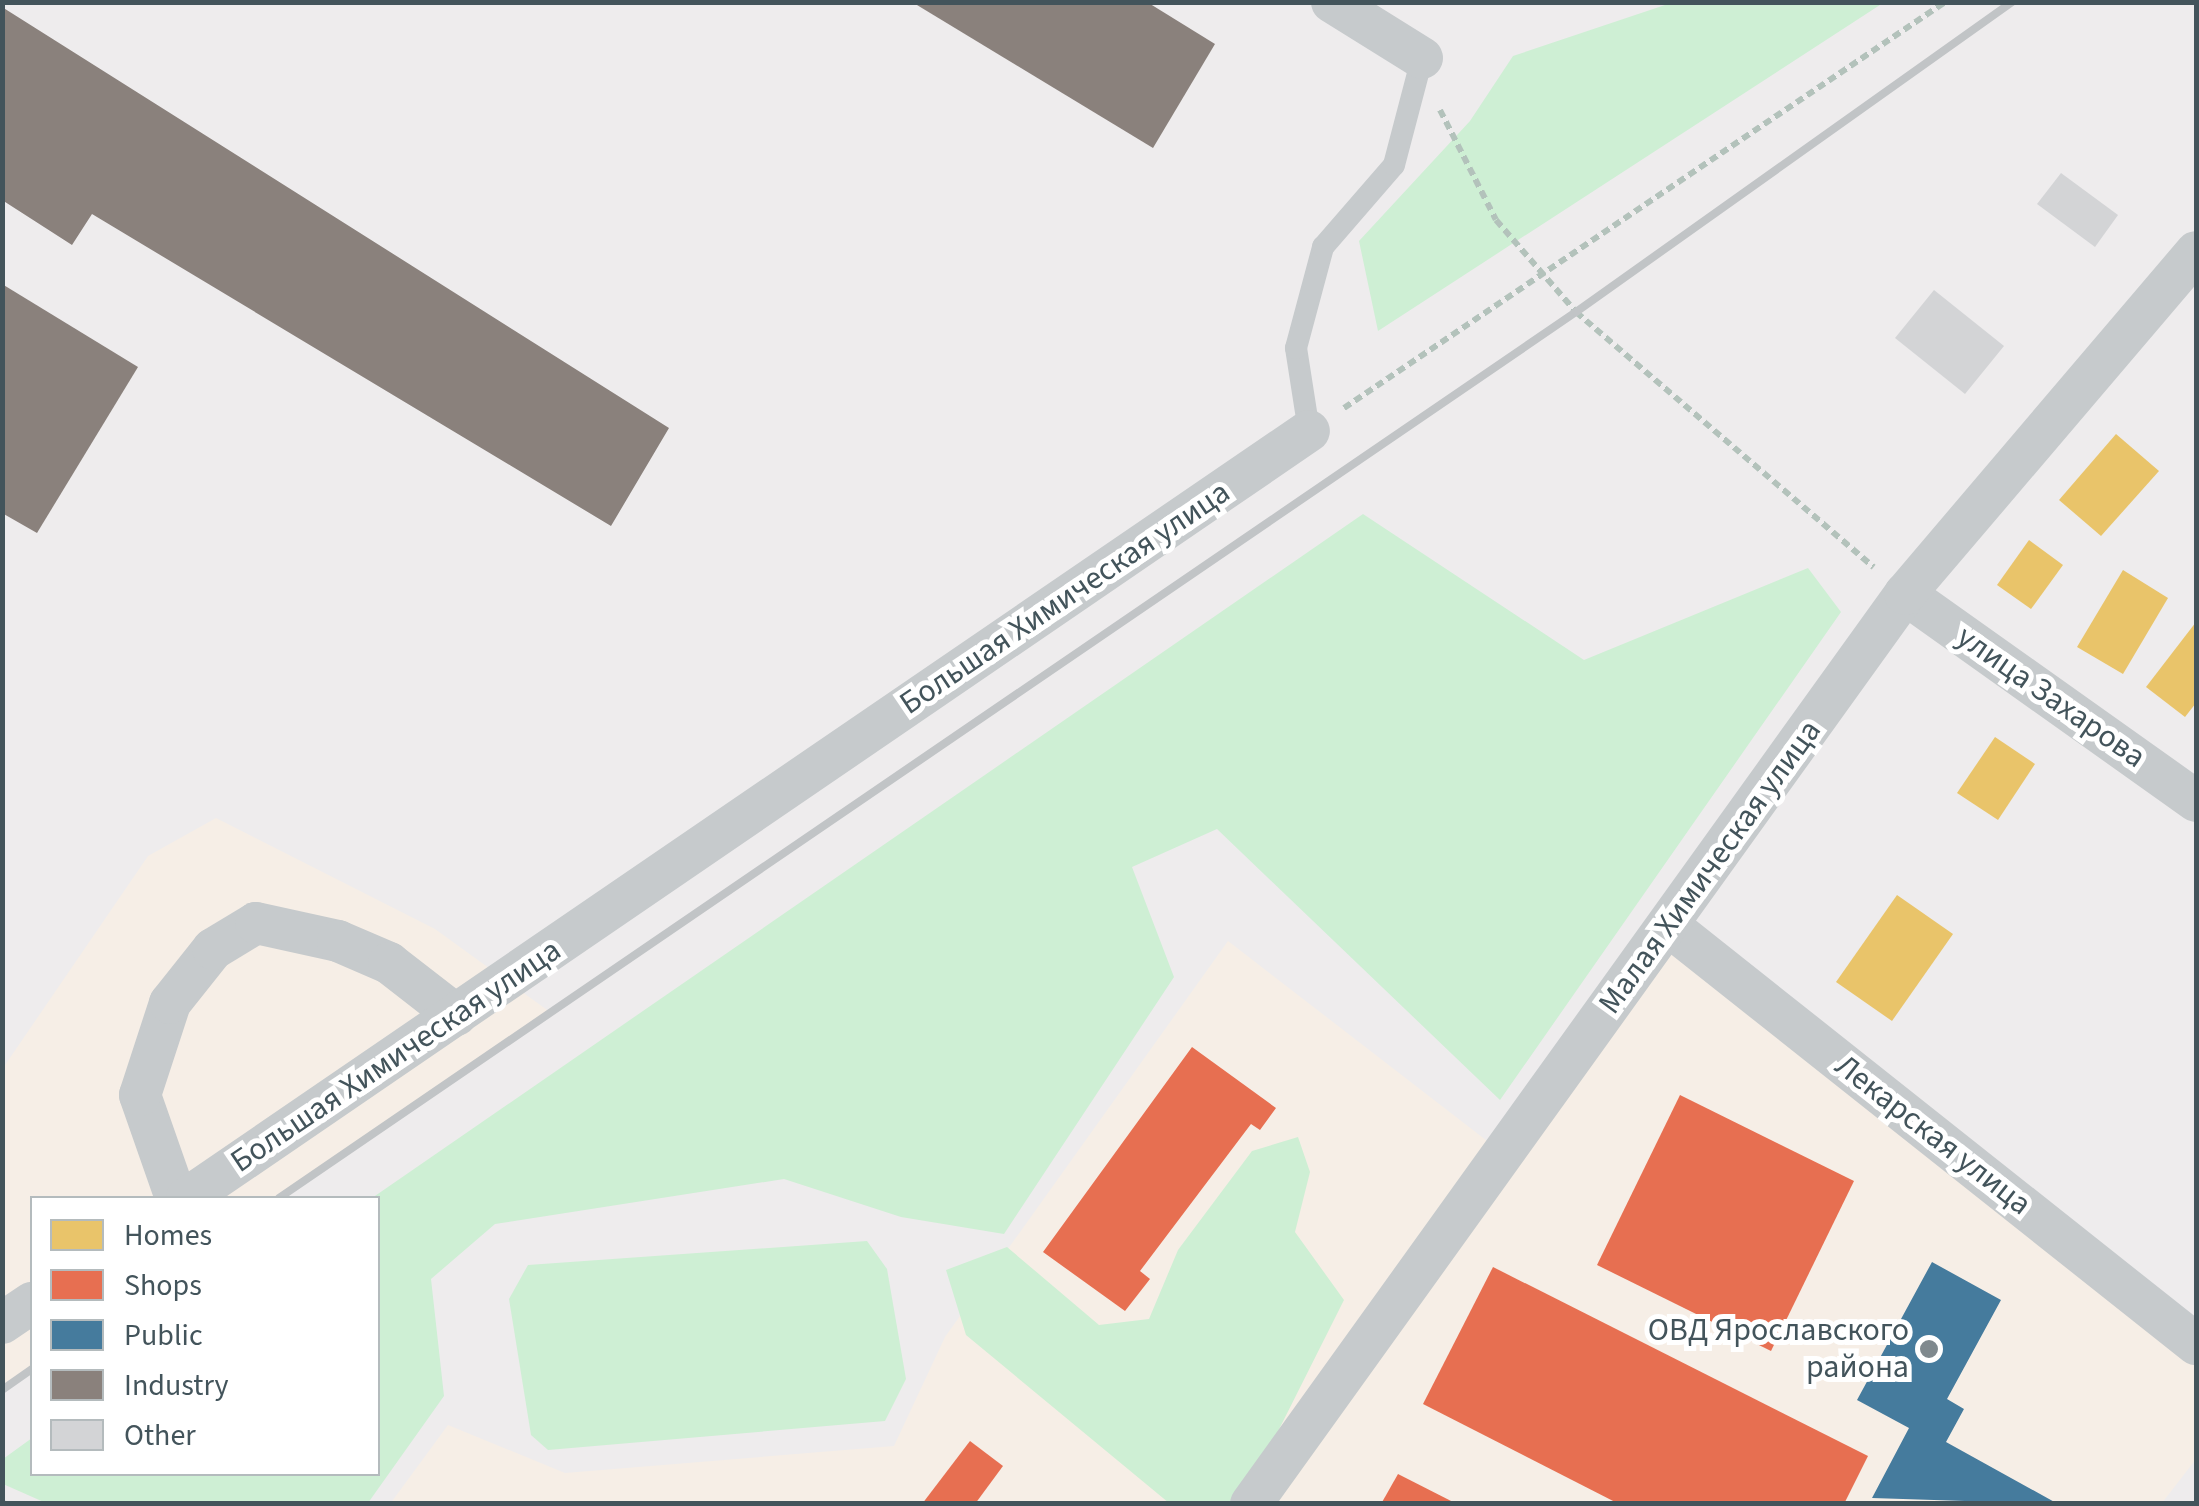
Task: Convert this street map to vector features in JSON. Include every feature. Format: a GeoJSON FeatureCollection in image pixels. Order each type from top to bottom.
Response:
{"type":"FeatureCollection","features":[{"type":"Feature","properties":{"kind":"street"},"geometry":{"type":"LineString","coordinates":[[1332,2],[1422,58]]}},
{"type":"Feature","properties":{"kind":"street","name":"Малая Химическая улица"},"geometry":{"type":"LineString","coordinates":[[1251,1504],[1905,594],[2196,252]]}},
{"type":"Feature","properties":{"kind":"street","name":"Большая Химическая улица"},"geometry":{"type":"LineString","coordinates":[[190,1196],[1309,431]]}},
{"type":"Feature","properties":{"kind":"street","name":"улица Захарова"},"geometry":{"type":"LineString","coordinates":[[1905,594],[2196,801]]}},
{"type":"Feature","properties":{"kind":"street"},"geometry":{"type":"LineString","coordinates":[[175,1196],[140,1095],[170,1003],[213,949],[256,923],[338,941],[389,963],[456,1015]]}},
{"type":"Feature","properties":{"kind":"street","name":"Лекарская улица"},"geometry":{"type":"LineString","coordinates":[[1669,926],[2196,1344]]}},
{"type":"Feature","properties":{"kind":"street"},"geometry":{"type":"LineString","coordinates":[[2,1323],[30,1304]]}},
{"type":"Feature","properties":{"kind":"lane"},"geometry":{"type":"LineString","coordinates":[[1309,431],[1296,348],[1323,246],[1394,165],[1422,58]]}},
{"type":"Feature","properties":{"kind":"path"},"geometry":{"type":"LineString","coordinates":[[1309,431],[1945,2]]}},
{"type":"Feature","properties":{"kind":"path"},"geometry":{"type":"LineString","coordinates":[[1422,58],[1496,220],[1576,312],[1905,594]]}},
{"type":"Feature","properties":{"kind":"shaded area"},"geometry":{"type":"Polygon","coordinates":[[[216,818],[435,929],[550,1012],[282,1196],[30,1196],[30,1370],[3,1389],[3,1068],[148,856],[216,818]]]}},
{"type":"Feature","properties":{"kind":"shaded area"},"geometry":{"type":"Polygon","coordinates":[[[1669,926],[2196,1344],[2196,1459],[2162,1503],[390,1504],[448,1425],[565,1473],[894,1446],[945,1337],[1228,941],[1504,1154],[1669,926]]]}},
{"type":"Feature","properties":{"kind":"green space"},"geometry":{"type":"Polygon","coordinates":[[[1671,3],[1883,3],[1378,331],[1359,241],[1470,121],[1513,56],[1671,3]]]}},
{"type":"Feature","properties":{"kind":"green space"},"geometry":{"type":"Polygon","coordinates":[[[1363,514],[1584,660],[1808,568],[1841,612],[1500,1100],[1217,829],[1132,867],[1174,977],[1004,1234],[901,1217],[784,1179],[495,1224],[431,1279],[444,1396],[368,1503],[46,1503],[3,1484],[3,1459],[30,1439],[30,1476],[380,1476],[380,1196],[375,1196],[1363,514]]]}},
{"type":"Feature","properties":{"kind":"green space"},"geometry":{"type":"Polygon","coordinates":[[[1298,1137],[1310,1172],[1295,1232],[1344,1300],[1242,1503],[1169,1503],[966,1335],[946,1270],[1007,1247],[1099,1325],[1149,1319],[1178,1250],[1252,1151],[1298,1137]]]}},
{"type":"Feature","properties":{"kind":"green space"},"geometry":{"type":"Polygon","coordinates":[[[867,1241],[887,1269],[906,1379],[885,1421],[548,1450],[531,1435],[509,1299],[528,1265],[867,1241]]]}},
{"type":"Feature","properties":{"kind":"building: Homes"},"geometry":{"type":"Polygon","coordinates":[[[2116,434],[2159,471],[2101,536],[2059,500],[2116,434]]]}},
{"type":"Feature","properties":{"kind":"building: Homes"},"geometry":{"type":"Polygon","coordinates":[[[2029,540],[2063,565],[2031,609],[1997,585],[2029,540]]]}},
{"type":"Feature","properties":{"kind":"building: Homes"},"geometry":{"type":"Polygon","coordinates":[[[2123,570],[2168,598],[2123,674],[2077,647],[2123,570]]]}},
{"type":"Feature","properties":{"kind":"building: Homes"},"geometry":{"type":"Polygon","coordinates":[[[2196,622],[2196,703],[2185,717],[2146,687],[2196,622]]]}},
{"type":"Feature","properties":{"kind":"building: Homes"},"geometry":{"type":"Polygon","coordinates":[[[1995,737],[2035,764],[1998,820],[1957,793],[1995,737]]]}},
{"type":"Feature","properties":{"kind":"building: Homes"},"geometry":{"type":"Polygon","coordinates":[[[1897,895],[1953,934],[1892,1021],[1836,982],[1897,895]]]}},
{"type":"Feature","properties":{"kind":"building: Shops"},"geometry":{"type":"Polygon","coordinates":[[[1192,1047],[1276,1108],[1260,1130],[1251,1124],[1140,1271],[1150,1279],[1125,1311],[1043,1252],[1192,1047]]]}},
{"type":"Feature","properties":{"kind":"building: Shops"},"geometry":{"type":"Polygon","coordinates":[[[1680,1095],[1854,1181],[1771,1351],[1597,1265],[1680,1095]]]}},
{"type":"Feature","properties":{"kind":"building: Shops"},"geometry":{"type":"Polygon","coordinates":[[[1493,1267],[1868,1456],[1844,1504],[1619,1504],[1423,1404],[1493,1267]]]}},
{"type":"Feature","properties":{"kind":"building: Shops"},"geometry":{"type":"Polygon","coordinates":[[[970,1441],[1003,1466],[975,1504],[922,1504],[970,1441]]]}},
{"type":"Feature","properties":{"kind":"building: Shops"},"geometry":{"type":"Polygon","coordinates":[[[1398,1474],[1457,1504],[1381,1504],[1398,1474]]]}},
{"type":"Feature","properties":{"kind":"building: Public","name":"ОВД Ярославского района"},"geometry":{"type":"Polygon","coordinates":[[[1932,1262],[2001,1300],[1947,1399],[1964,1409],[1946,1442],[2058,1504],[1872,1498],[1909,1428],[1857,1400],[1932,1262]]]}},
{"type":"Feature","properties":{"kind":"building: Industry"},"geometry":{"type":"Polygon","coordinates":[[[912,2],[1147,2],[1215,44],[1153,148],[912,2]]]}},
{"type":"Feature","properties":{"kind":"building: Industry"},"geometry":{"type":"Polygon","coordinates":[[[2,7],[669,428],[611,526],[92,214],[72,245],[2,200],[2,7]]]}},
{"type":"Feature","properties":{"kind":"building: Industry"},"geometry":{"type":"Polygon","coordinates":[[[2,284],[138,367],[37,533],[2,513],[2,284]]]}},
{"type":"Feature","properties":{"kind":"building: Other"},"geometry":{"type":"Polygon","coordinates":[[[2061,173],[2118,215],[2095,247],[2037,204],[2061,173]]]}},
{"type":"Feature","properties":{"kind":"building: Other"},"geometry":{"type":"Polygon","coordinates":[[[1934,290],[2004,346],[1965,394],[1895,338],[1934,290]]]}},
{"type":"Feature","properties":{"kind":"railway"},"geometry":{"type":"LineString","coordinates":[[282,1196],[1576,312],[2012,2]]}},
{"type":"Feature","properties":{"kind":"railway"},"geometry":{"type":"LineString","coordinates":[[2,1390],[30,1370]]}},
{"type":"Feature","properties":{"kind":"place","name":"ОВД Ярославского района"},"geometry":{"type":"Point","coordinates":[1929,1349]}}]}
